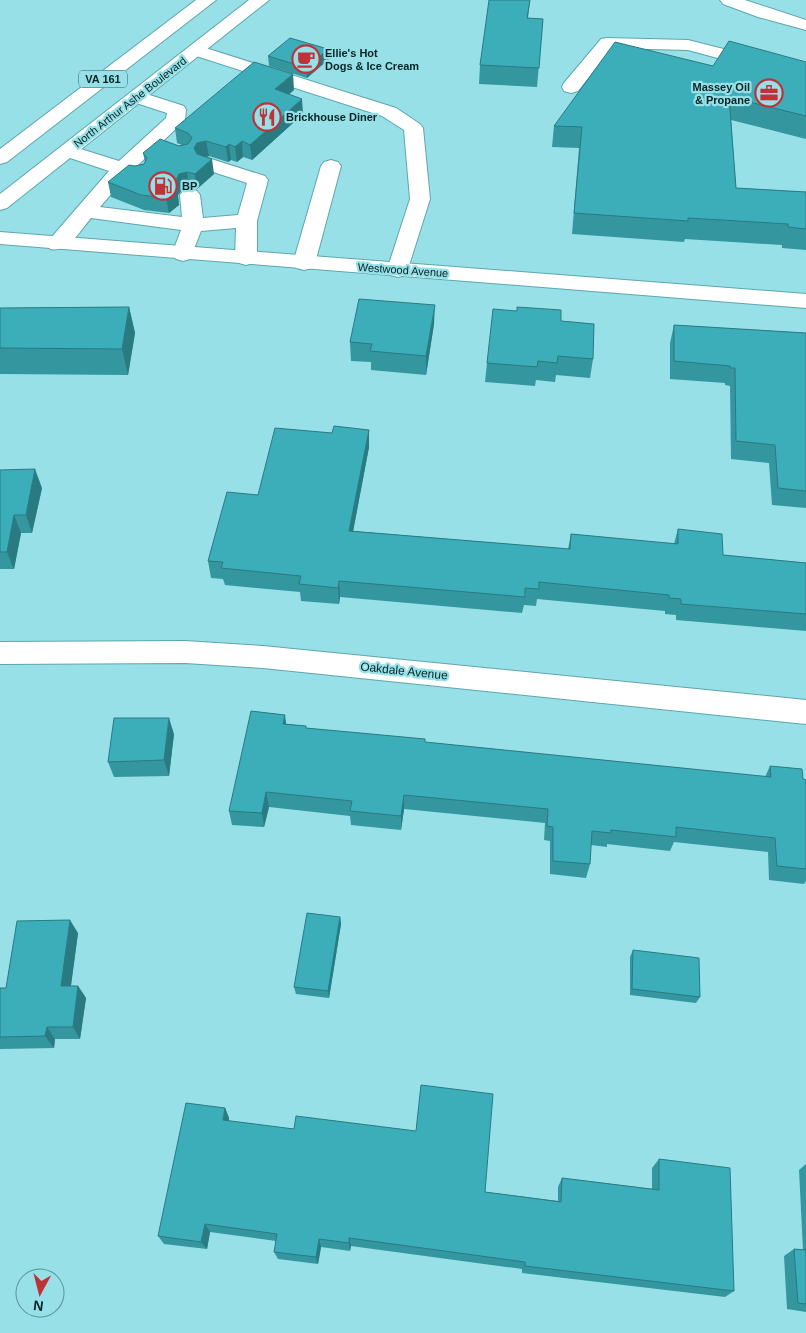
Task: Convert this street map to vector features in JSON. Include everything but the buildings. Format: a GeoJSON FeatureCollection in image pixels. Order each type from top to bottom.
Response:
{"type":"FeatureCollection","features":[{"type":"Feature","properties":{"kind":"main road","name":"VA 161"},"geometry":{"type":"LineString","coordinates":[[0,158],[207,0]]}},
{"type":"Feature","properties":{"kind":"main road","name":"North Arthur Ashe Boulevard"},"geometry":{"type":"LineString","coordinates":[[0,204],[260,0]]}},
{"type":"Feature","properties":{"kind":"main road"},"geometry":{"type":"LineString","coordinates":[[729,0],[806,26]]}},
{"type":"Feature","properties":{"kind":"main road"},"geometry":{"type":"LineString","coordinates":[[571,87],[607,43],[688,46],[806,76]]}},
{"type":"Feature","properties":{"kind":"main road"},"geometry":{"type":"LineString","coordinates":[[196,50],[389,112],[413,128],[420,199],[398,270]]}},
{"type":"Feature","properties":{"kind":"main road"},"geometry":{"type":"LineString","coordinates":[[56,244],[85,211],[160,144],[175,120],[177,110],[137,97]]}},
{"type":"Feature","properties":{"kind":"main road"},"geometry":{"type":"LineString","coordinates":[[68,152],[130,172]]}},
{"type":"Feature","properties":{"kind":"main road"},"geometry":{"type":"LineString","coordinates":[[208,164],[258,180],[248,221],[246,258]]}},
{"type":"Feature","properties":{"kind":"main road"},"geometry":{"type":"LineString","coordinates":[[304,263],[331,166]]}},
{"type":"Feature","properties":{"kind":"main road"},"geometry":{"type":"LineString","coordinates":[[183,254],[193,225],[190,196]]}},
{"type":"Feature","properties":{"kind":"main road"},"geometry":{"type":"LineString","coordinates":[[85,211],[193,225],[248,221]]}},
{"type":"Feature","properties":{"kind":"main road","name":"Westwood Avenue"},"geometry":{"type":"LineString","coordinates":[[0,238],[183,254],[806,301]]}},
{"type":"Feature","properties":{"kind":"main road","name":"Oakdale Avenue"},"geometry":{"type":"LineString","coordinates":[[0,653],[185,652],[263,657],[806,712]]}},
{"type":"Feature","properties":{"kind":"place","name":"Ellie's Hot Dogs & Ice Cream"},"geometry":{"type":"Point","coordinates":[306,59]}},
{"type":"Feature","properties":{"kind":"place","name":"Massey Oil & Propane"},"geometry":{"type":"Point","coordinates":[769,93]}},
{"type":"Feature","properties":{"kind":"place","name":"Brickhouse Diner"},"geometry":{"type":"Point","coordinates":[267,117]}},
{"type":"Feature","properties":{"kind":"place","name":"BP"},"geometry":{"type":"Point","coordinates":[163,186]}}]}
